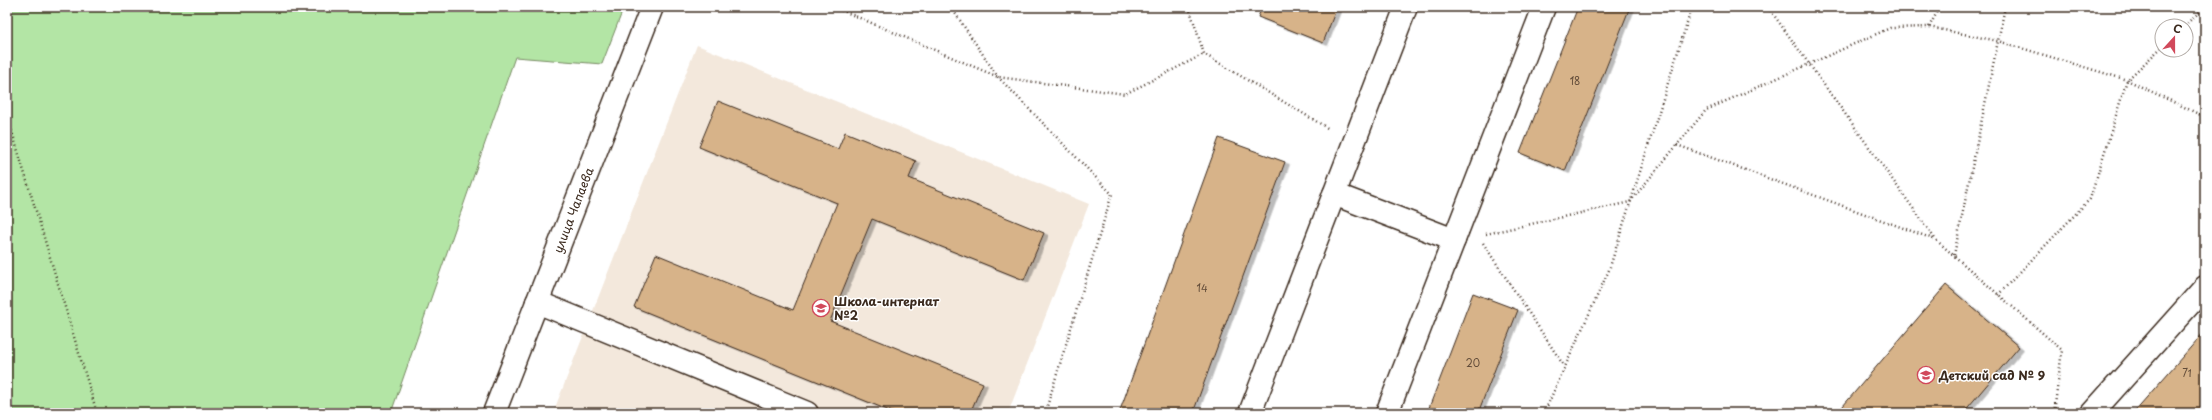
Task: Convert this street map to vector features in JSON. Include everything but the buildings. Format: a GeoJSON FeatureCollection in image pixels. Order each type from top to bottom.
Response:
{"type":"FeatureCollection","features":[{"type":"Feature","properties":{"kind":"street","name":"улица Чапаева"},"geometry":{"type":"LineString","coordinates":[[494,413],[652,7]]}},
{"type":"Feature","properties":{"kind":"street"},"geometry":{"type":"LineString","coordinates":[[1250,413],[1406,7]]}},
{"type":"Feature","properties":{"kind":"street"},"geometry":{"type":"LineString","coordinates":[[1387,413],[1544,7]]}},
{"type":"Feature","properties":{"kind":"street"},"geometry":{"type":"LineString","coordinates":[[1334,194],[1454,240]]}},
{"type":"Feature","properties":{"kind":"street"},"geometry":{"type":"LineString","coordinates":[[2092,413],[2205,287]]}},
{"type":"Feature","properties":{"kind":"street"},"geometry":{"type":"LineString","coordinates":[[537,302],[807,413]]}},
{"type":"Feature","properties":{"kind":"path"},"geometry":{"type":"LineString","coordinates":[[834,7],[998,77],[1125,94],[1204,54]]}},
{"type":"Feature","properties":{"kind":"path"},"geometry":{"type":"LineString","coordinates":[[951,7],[998,77],[1112,194],[1045,413]]}},
{"type":"Feature","properties":{"kind":"path"},"geometry":{"type":"LineString","coordinates":[[1189,7],[1204,54],[1354,144]]}},
{"type":"Feature","properties":{"kind":"path"},"geometry":{"type":"LineString","coordinates":[[1544,413],[1609,270],[1692,7]]}},
{"type":"Feature","properties":{"kind":"path"},"geometry":{"type":"LineString","coordinates":[[1768,7],[1936,240],[2062,350],[2054,413]]}},
{"type":"Feature","properties":{"kind":"path"},"geometry":{"type":"LineString","coordinates":[[1929,27],[1940,7]]}},
{"type":"Feature","properties":{"kind":"path"},"geometry":{"type":"LineString","coordinates":[[1954,256],[2005,7]]}},
{"type":"Feature","properties":{"kind":"path"},"geometry":{"type":"LineString","coordinates":[[2192,18],[2204,7]]}},
{"type":"Feature","properties":{"kind":"path"},"geometry":{"type":"LineString","coordinates":[[1454,240],[1630,202],[1706,110],[1890,28],[1929,27],[1998,41],[2127,80],[2205,117]]}},
{"type":"Feature","properties":{"kind":"path"},"geometry":{"type":"LineString","coordinates":[[1998,295],[2090,199],[2127,80],[2154,55]]}},
{"type":"Feature","properties":{"kind":"path"},"geometry":{"type":"LineString","coordinates":[[7,116],[97,413]]}},
{"type":"Feature","properties":{"kind":"path"},"geometry":{"type":"LineString","coordinates":[[1677,145],[1936,240]]}},
{"type":"Feature","properties":{"kind":"path"},"geometry":{"type":"LineString","coordinates":[[1478,235],[1565,366]]}},
{"type":"Feature","properties":{"kind":"shaded area","name":"Школа-интернат №2"},"geometry":{"type":"Polygon","coordinates":[[[697,45],[1089,204],[1008,413],[553,413],[697,45]]]}},
{"type":"Feature","properties":{"kind":"green space"},"geometry":{"type":"Polygon","coordinates":[[[7,7],[624,7],[602,64],[515,57],[391,413],[7,413],[7,7]]]}},
{"type":"Feature","properties":{"kind":"place","name":"Школа-интернат №2"},"geometry":{"type":"Point","coordinates":[821,308]}},
{"type":"Feature","properties":{"kind":"place","name":"Детский сад № 9"},"geometry":{"type":"Point","coordinates":[1926,375]}}]}
